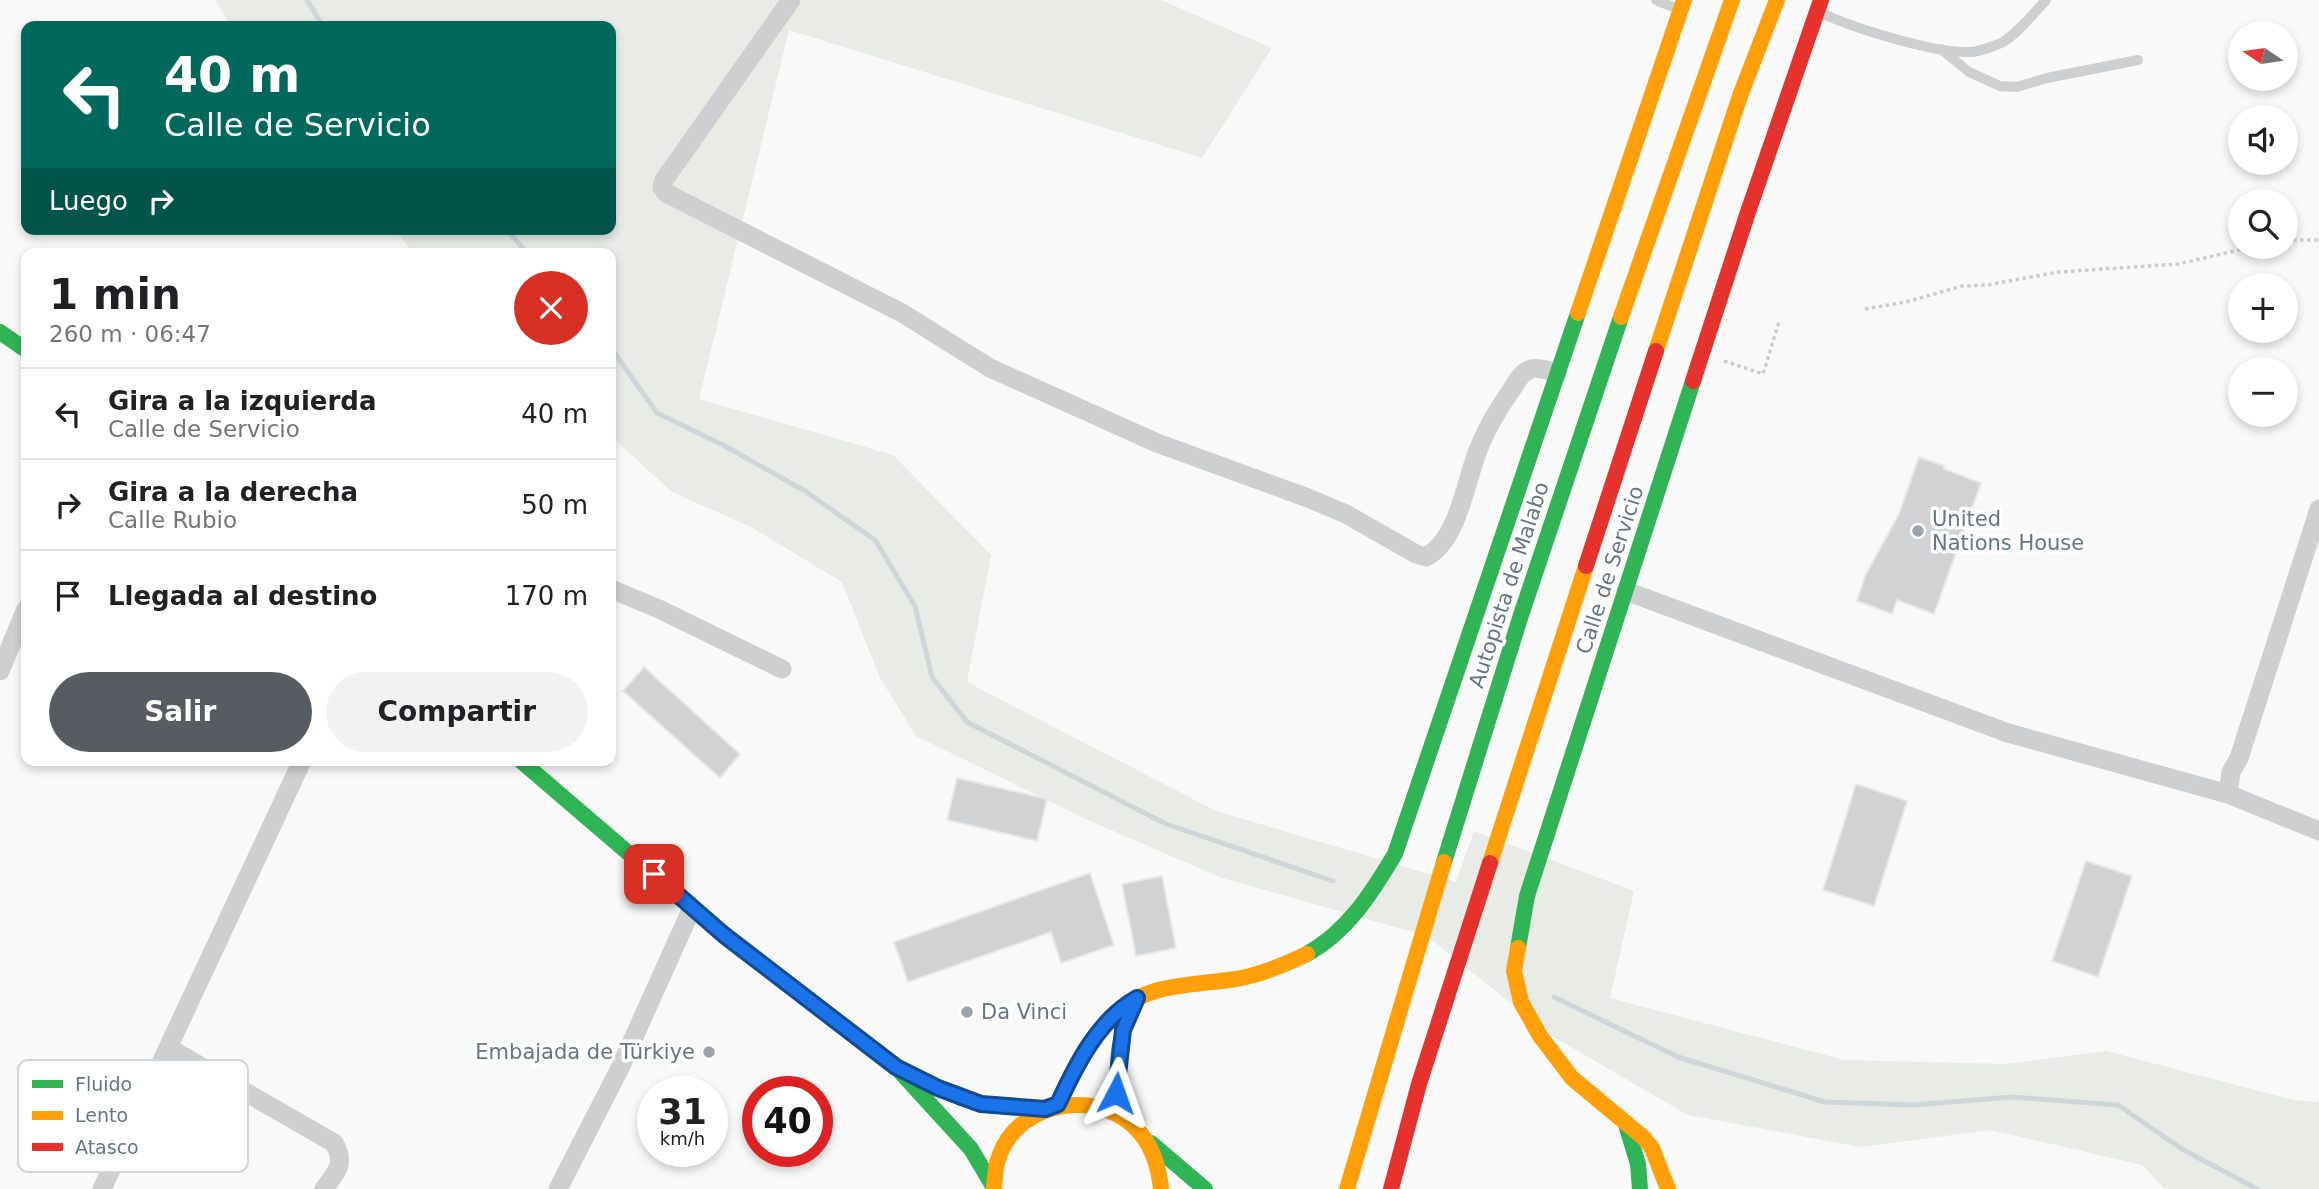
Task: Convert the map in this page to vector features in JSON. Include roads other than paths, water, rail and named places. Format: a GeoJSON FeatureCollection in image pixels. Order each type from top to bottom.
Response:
{"type":"FeatureCollection","features":[{"type":"Feature","properties":{"kind":"main road","name":"Autopista de Malabo"},"geometry":{"type":"LineString","coordinates":[[1347,1189],[1379,1070],[1519,617],[1660,202],[1732,0]]}},
{"type":"Feature","properties":{"kind":"main road"},"geometry":{"type":"LineString","coordinates":[[1391,1189],[1419,1084],[1623,447],[1740,96],[1777,0]]}},
{"type":"Feature","properties":{"kind":"main road"},"geometry":{"type":"LineString","coordinates":[[994,1187],[997,1161],[1008,1140],[1024,1122],[1052,1107],[1105,1023],[1122,1006],[1157,989],[1237,979],[1277,967],[1309,953],[1346,926],[1372,893],[1395,854],[1683,5]]}},
{"type":"Feature","properties":{"kind":"main road","name":"Calle de Servicio"},"geometry":{"type":"LineString","coordinates":[[1668,1189],[1652,1148],[1644,1138],[1572,1078],[1540,1036],[1521,1002],[1514,971],[1527,896],[1748,212],[1819,5]]}},
{"type":"Feature","properties":{"kind":"main road"},"geometry":{"type":"LineString","coordinates":[[0,332],[21,347]]}},
{"type":"Feature","properties":{"kind":"main road"},"geometry":{"type":"LineString","coordinates":[[527,766],[724,935],[896,1067],[953,1127],[973,1152],[994,1187]]}},
{"type":"Feature","properties":{"kind":"main road"},"geometry":{"type":"LineString","coordinates":[[1115,1111],[1123,1030],[1137,998]]}},
{"type":"Feature","properties":{"kind":"main road"},"geometry":{"type":"LineString","coordinates":[[896,1067],[971,1101],[1052,1107],[1078,1102],[1115,1111],[1205,1189]]}},
{"type":"Feature","properties":{"kind":"main road"},"geometry":{"type":"LineString","coordinates":[[1626,1125],[1638,1164],[1640,1189]]}},
{"type":"Feature","properties":{"kind":"main road"},"geometry":{"type":"LineString","coordinates":[[1148,1141],[1158,1164],[1161,1189]]}},
{"type":"Feature","properties":{"kind":"street"},"geometry":{"type":"LineString","coordinates":[[791,0],[664,180],[662,187],[666,193],[902,313],[990,368],[1157,443],[1346,514],[1426,557],[1435,552],[1447,537],[1477,452],[1495,413],[1519,378],[1524,372],[1534,368],[1557,373]]}},
{"type":"Feature","properties":{"kind":"street"},"geometry":{"type":"LineString","coordinates":[[2228,794],[2231,772],[2239,758],[2319,509]]}},
{"type":"Feature","properties":{"kind":"street"},"geometry":{"type":"LineString","coordinates":[[616,591],[782,668]]}},
{"type":"Feature","properties":{"kind":"street"},"geometry":{"type":"LineString","coordinates":[[1626,591],[2008,733],[2228,794],[2319,831]]}},
{"type":"Feature","properties":{"kind":"street"},"geometry":{"type":"LineString","coordinates":[[0,671],[21,621]]}},
{"type":"Feature","properties":{"kind":"street"},"geometry":{"type":"LineString","coordinates":[[163,1060],[300,766]]}},
{"type":"Feature","properties":{"kind":"street"},"geometry":{"type":"LineString","coordinates":[[558,1189],[620,1068],[692,908]]}},
{"type":"Feature","properties":{"kind":"street"},"geometry":{"type":"LineString","coordinates":[[169,1048],[190,1060]]}},
{"type":"Feature","properties":{"kind":"street"},"geometry":{"type":"LineString","coordinates":[[248,1093],[334,1143],[341,1154],[340,1167],[324,1189]]}},
{"type":"Feature","properties":{"kind":"street"},"geometry":{"type":"LineString","coordinates":[[102,1189],[110,1172]]}},
{"type":"Feature","properties":{"kind":"lane"},"geometry":{"type":"LineString","coordinates":[[1656,0],[1683,5]]}},
{"type":"Feature","properties":{"kind":"lane"},"geometry":{"type":"LineString","coordinates":[[1819,5],[1846,24],[1940,49],[1973,52],[2002,42],[2046,0]]}},
{"type":"Feature","properties":{"kind":"lane"},"geometry":{"type":"LineString","coordinates":[[1940,49],[1969,72],[2000,86],[2017,87],[2047,78],[2138,60]]}},
{"type":"Feature","properties":{"kind":"waterway"},"geometry":{"type":"LineString","coordinates":[[307,0],[320,21]]}},
{"type":"Feature","properties":{"kind":"waterway"},"geometry":{"type":"LineString","coordinates":[[511,235],[523,248]]}},
{"type":"Feature","properties":{"kind":"waterway"},"geometry":{"type":"LineString","coordinates":[[616,355],[657,413],[723,445],[805,491],[875,540],[915,606],[932,677],[967,722],[1166,824],[1333,881]]}},
{"type":"Feature","properties":{"kind":"waterway"},"geometry":{"type":"LineString","coordinates":[[1554,997],[1678,1057],[1825,1102],[1913,1105],[2012,1097],[2118,1105],[2182,1149],[2257,1189]]}},
{"type":"Feature","properties":{"kind":"place","name":"United Nations House"},"geometry":{"type":"Point","coordinates":[1918,531]}},
{"type":"Feature","properties":{"kind":"place","name":"Da Vinci"},"geometry":{"type":"Point","coordinates":[967,1012]}},
{"type":"Feature","properties":{"kind":"place","name":"Embajada de Türkiye"},"geometry":{"type":"Point","coordinates":[709,1052]}}]}
